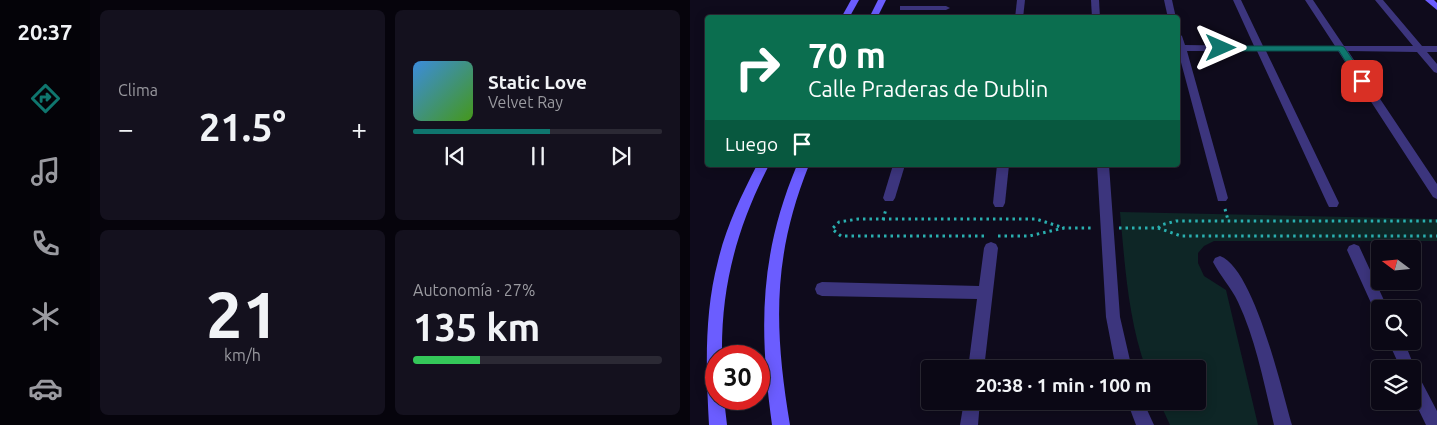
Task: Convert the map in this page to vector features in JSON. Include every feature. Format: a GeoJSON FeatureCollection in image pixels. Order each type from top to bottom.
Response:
{"type":"FeatureCollection","features":[{"type":"Feature","properties":{"kind":"main road"},"geometry":{"type":"LineString","coordinates":[[846,15],[854,0]]}},
{"type":"Feature","properties":{"kind":"main road"},"geometry":{"type":"LineString","coordinates":[[875,15],[882,0]]}},
{"type":"Feature","properties":{"kind":"main road"},"geometry":{"type":"LineString","coordinates":[[1429,0],[1437,8]]}},
{"type":"Feature","properties":{"kind":"main road"},"geometry":{"type":"LineString","coordinates":[[715,345],[721,275],[740,213],[762,167]]}},
{"type":"Feature","properties":{"kind":"main road"},"geometry":{"type":"LineString","coordinates":[[781,425],[775,390],[770,333],[771,286],[777,243],[785,211],[802,167]]}},
{"type":"Feature","properties":{"kind":"main road"},"geometry":{"type":"LineString","coordinates":[[717,410],[718,425]]}},
{"type":"Feature","properties":{"kind":"street"},"geometry":{"type":"LineString","coordinates":[[1019,15],[1021,0]]}},
{"type":"Feature","properties":{"kind":"street"},"geometry":{"type":"LineString","coordinates":[[1095,0],[1096,15]]}},
{"type":"Feature","properties":{"kind":"street"},"geometry":{"type":"LineString","coordinates":[[1168,0],[1171,15]]}},
{"type":"Feature","properties":{"kind":"street"},"geometry":{"type":"LineString","coordinates":[[1237,0],[1333,203]]}},
{"type":"Feature","properties":{"kind":"street"},"geometry":{"type":"LineString","coordinates":[[1309,0],[1437,194]]}},
{"type":"Feature","properties":{"kind":"street"},"geometry":{"type":"LineString","coordinates":[[1379,0],[1437,70]]}},
{"type":"Feature","properties":{"kind":"street"},"geometry":{"type":"LineString","coordinates":[[903,8],[947,4]]}},
{"type":"Feature","properties":{"kind":"street"},"geometry":{"type":"LineString","coordinates":[[1180,48],[1437,50]]}},
{"type":"Feature","properties":{"kind":"street"},"geometry":{"type":"LineString","coordinates":[[1180,51],[1222,198]]}},
{"type":"Feature","properties":{"kind":"street"},"geometry":{"type":"LineString","coordinates":[[889,198],[897,167]]}},
{"type":"Feature","properties":{"kind":"street"},"geometry":{"type":"LineString","coordinates":[[998,203],[1003,167]]}},
{"type":"Feature","properties":{"kind":"street"},"geometry":{"type":"LineString","coordinates":[[1103,167],[1113,317],[1122,360]]}},
{"type":"Feature","properties":{"kind":"street"},"geometry":{"type":"LineString","coordinates":[[977,360],[991,248]]}},
{"type":"Feature","properties":{"kind":"street"},"geometry":{"type":"LineString","coordinates":[[1354,250],[1377,300]]}},
{"type":"Feature","properties":{"kind":"street"},"geometry":{"type":"LineString","coordinates":[[1220,262],[1233,277],[1246,303],[1284,425]]}},
{"type":"Feature","properties":{"kind":"street"},"geometry":{"type":"LineString","coordinates":[[822,289],[986,293]]}},
{"type":"Feature","properties":{"kind":"street"},"geometry":{"type":"LineString","coordinates":[[1421,395],[1435,425]]}},
{"type":"Feature","properties":{"kind":"street"},"geometry":{"type":"LineString","coordinates":[[969,425],[971,410]]}},
{"type":"Feature","properties":{"kind":"street"},"geometry":{"type":"LineString","coordinates":[[1139,410],[1145,425]]}},
{"type":"Feature","properties":{"kind":"path"},"geometry":{"type":"LineString","coordinates":[[858,219],[1036,219],[1064,228],[1029,236],[865,237],[841,236],[832,229],[838,222],[858,219]]}},
{"type":"Feature","properties":{"kind":"path"},"geometry":{"type":"LineString","coordinates":[[1437,222],[1176,221],[1161,225],[1158,228],[1181,236],[1437,236]]}},
{"type":"Feature","properties":{"kind":"green space"},"geometry":{"type":"Polygon","coordinates":[[[1120,212],[1437,219],[1437,241],[1214,241],[1204,246],[1198,253],[1198,263],[1204,276],[1226,290],[1258,425],[1170,425],[1163,410],[1206,410],[1206,360],[1143,360],[1131,311],[1120,212]]]}},
{"type":"Feature","properties":{"kind":"route"},"geometry":{"type":"LineString","coordinates":[[1221,48],[1341,49],[1362,81]]}}]}
